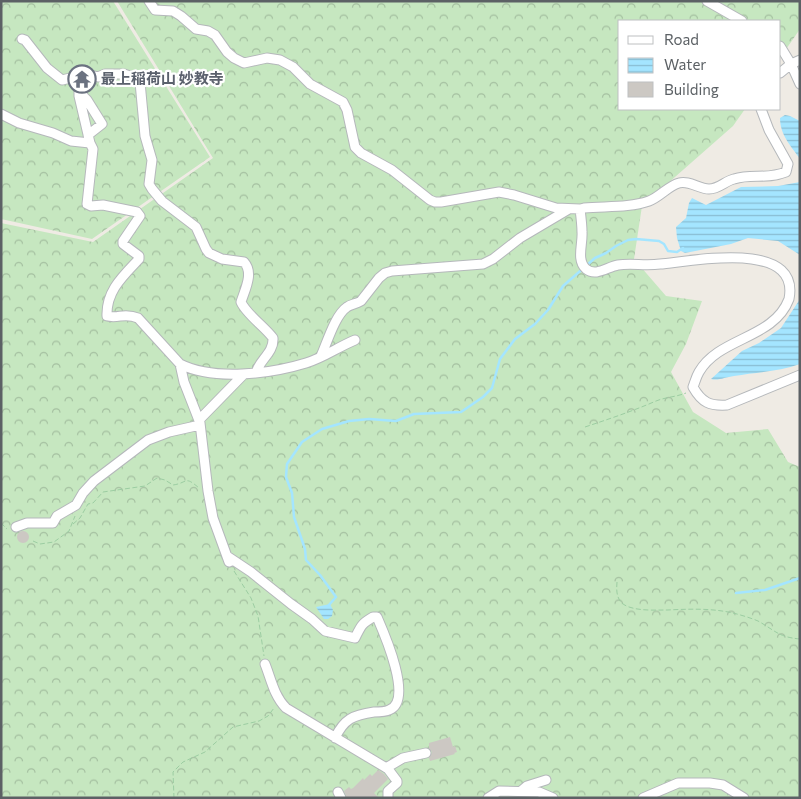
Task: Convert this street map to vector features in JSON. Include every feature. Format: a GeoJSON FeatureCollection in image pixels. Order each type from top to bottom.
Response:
{"type":"FeatureCollection","features":[{"type":"Feature","properties":{"kind":"street"},"geometry":{"type":"LineString","coordinates":[[149,1],[154,10],[173,11],[196,29],[208,31],[215,36],[234,58],[244,62],[267,58],[280,60],[293,67],[310,84],[343,102],[348,110],[355,147],[361,153],[392,170],[435,202],[499,192],[556,208],[580,210],[594,207],[633,205],[650,200],[678,183],[685,182],[708,189],[716,188],[732,179],[775,176],[786,172],[788,164],[769,130],[761,110]]}},
{"type":"Feature","properties":{"kind":"street"},"geometry":{"type":"LineString","coordinates":[[707,1],[740,20]]}},
{"type":"Feature","properties":{"kind":"street"},"geometry":{"type":"LineString","coordinates":[[22,39],[25,40],[47,68],[62,80],[88,74],[98,77],[105,74],[124,74],[136,78],[140,82],[145,136],[152,160],[149,184],[152,190],[162,201],[196,227],[209,253],[222,259],[244,262],[248,266],[248,276],[241,302],[244,308],[273,338],[271,350],[258,366],[256,373]]}},
{"type":"Feature","properties":{"kind":"street"},"geometry":{"type":"LineString","coordinates":[[781,47],[795,62],[800,84]]}},
{"type":"Feature","properties":{"kind":"street"},"geometry":{"type":"LineString","coordinates":[[781,72],[795,62]]}},
{"type":"Feature","properties":{"kind":"street"},"geometry":{"type":"LineString","coordinates":[[79,76],[78,92],[93,149],[87,204],[91,206],[103,205],[137,212],[140,216],[123,241],[123,244],[139,256],[139,259],[116,283],[106,308],[107,316],[124,314],[138,318],[180,364],[188,368],[217,373],[243,375],[298,365],[355,340]]}},
{"type":"Feature","properties":{"kind":"street"},"geometry":{"type":"LineString","coordinates":[[1,114],[19,123],[72,141],[89,139],[102,124],[86,100],[78,92]]}},
{"type":"Feature","properties":{"kind":"street"},"geometry":{"type":"LineString","coordinates":[[321,356],[340,313],[361,300],[384,273],[400,270],[483,264],[520,238],[569,209]]}},
{"type":"Feature","properties":{"kind":"street"},"geometry":{"type":"LineString","coordinates":[[580,210],[582,234],[580,257],[582,264],[587,270],[598,272],[617,265],[652,265],[710,259],[756,258],[782,266],[790,276],[790,298],[784,310],[772,323],[722,350],[708,361],[699,372],[693,387],[697,395],[706,403],[727,405],[800,375]]}},
{"type":"Feature","properties":{"kind":"street"},"geometry":{"type":"LineString","coordinates":[[180,364],[184,382],[199,423],[213,518],[228,560],[251,572],[312,619],[324,631],[355,638],[362,623],[377,617],[386,637],[400,683],[396,706],[391,710],[362,714],[350,718],[341,726],[335,738]]}},
{"type":"Feature","properties":{"kind":"street"},"geometry":{"type":"LineString","coordinates":[[16,527],[26,522],[53,523],[61,513],[76,505],[83,493],[94,481],[148,440],[199,423],[243,375]]}},
{"type":"Feature","properties":{"kind":"street"},"geometry":{"type":"LineString","coordinates":[[310,608],[312,619]]}},
{"type":"Feature","properties":{"kind":"street"},"geometry":{"type":"LineString","coordinates":[[266,664],[280,702],[286,708],[386,768],[397,780],[397,784],[388,791],[388,798]]}},
{"type":"Feature","properties":{"kind":"street"},"geometry":{"type":"LineString","coordinates":[[386,768],[403,758],[426,753]]}},
{"type":"Feature","properties":{"kind":"street"},"geometry":{"type":"LineString","coordinates":[[521,791],[527,786],[546,780]]}},
{"type":"Feature","properties":{"kind":"street"},"geometry":{"type":"LineString","coordinates":[[643,798],[678,783],[710,783],[723,786],[744,798]]}},
{"type":"Feature","properties":{"kind":"street"},"geometry":{"type":"LineString","coordinates":[[488,798],[498,791],[539,792],[553,798]]}},
{"type":"Feature","properties":{"kind":"path"},"geometry":{"type":"LineString","coordinates":[[585,427],[644,407],[658,400],[676,397],[694,388]]}},
{"type":"Feature","properties":{"kind":"path"},"geometry":{"type":"LineString","coordinates":[[32,541],[40,544],[54,542],[69,531],[80,518],[88,504],[93,503],[103,492],[145,486],[157,478],[173,485],[189,480],[201,490],[208,491]]}},
{"type":"Feature","properties":{"kind":"path"},"geometry":{"type":"LineString","coordinates":[[73,524],[76,505]]}},
{"type":"Feature","properties":{"kind":"path"},"geometry":{"type":"LineString","coordinates":[[228,560],[251,598],[258,616],[266,664]]}},
{"type":"Feature","properties":{"kind":"path"},"geometry":{"type":"LineString","coordinates":[[617,582],[616,592],[619,601],[628,607],[658,610],[705,609],[732,613],[757,621],[787,638],[800,639]]}},
{"type":"Feature","properties":{"kind":"path"},"geometry":{"type":"LineString","coordinates":[[174,798],[173,772],[183,762],[205,752],[233,727],[259,721],[268,716],[280,702]]}},
{"type":"Feature","properties":{"kind":"green space","name":"最上稲荷山 妙教寺"},"geometry":{"type":"Polygon","coordinates":[[[1,1],[113,1],[210,157],[92,239],[1,219],[1,1]]]}},
{"type":"Feature","properties":{"kind":"green space"},"geometry":{"type":"Polygon","coordinates":[[[117,1],[800,1],[800,29],[781,57],[781,20],[618,20],[618,110],[744,110],[733,126],[642,206],[634,259],[666,296],[702,301],[686,344],[671,372],[693,412],[726,433],[768,429],[788,462],[800,467],[800,798],[1,798],[1,223],[93,242],[213,158],[117,1]]]}},
{"type":"Feature","properties":{"kind":"water"},"geometry":{"type":"Polygon","coordinates":[[[785,115],[800,121],[800,159],[782,130],[780,118],[785,115]]]}},
{"type":"Feature","properties":{"kind":"water"},"geometry":{"type":"Polygon","coordinates":[[[800,182],[800,255],[778,241],[748,238],[731,244],[685,253],[681,251],[676,227],[686,218],[692,198],[706,205],[741,187],[778,186],[800,182]]]}},
{"type":"Feature","properties":{"kind":"water"},"geometry":{"type":"Polygon","coordinates":[[[800,299],[800,364],[775,370],[711,379],[742,351],[759,343],[781,328],[800,299]]]}},
{"type":"Feature","properties":{"kind":"water"},"geometry":{"type":"Polygon","coordinates":[[[330,604],[333,610],[332,616],[324,619],[316,607],[330,604]]]}},
{"type":"Feature","properties":{"kind":"building"},"geometry":{"type":"Polygon","coordinates":[[[23,531],[29,537],[23,543],[17,537],[23,531]]]}},
{"type":"Feature","properties":{"kind":"building"},"geometry":{"type":"Polygon","coordinates":[[[450,737],[453,747],[455,746],[457,752],[430,761],[429,758],[432,752],[429,748],[429,743],[450,737]]]}},
{"type":"Feature","properties":{"kind":"building"},"geometry":{"type":"Polygon","coordinates":[[[378,770],[388,779],[374,793],[379,798],[347,798],[344,791],[349,787],[353,788],[363,778],[364,780],[370,774],[372,776],[378,770]]]}},
{"type":"Feature","properties":{"kind":"waterway"},"geometry":{"type":"LineString","coordinates":[[328,606],[336,597],[306,560],[305,549],[294,517],[292,493],[286,477],[287,464],[302,442],[322,429],[349,421],[369,419],[396,421],[414,414],[461,412],[483,397],[492,388],[500,359],[515,339],[535,324],[548,310],[563,286],[595,258],[628,240],[636,239],[659,241],[664,244],[668,251],[677,252],[683,248]]}},
{"type":"Feature","properties":{"kind":"waterway"},"geometry":{"type":"LineString","coordinates":[[736,593],[765,590],[800,578]]}},
{"type":"Feature","properties":{"kind":"place","name":"最上稲荷山 妙教寺"},"geometry":{"type":"Point","coordinates":[82,79]}}]}
